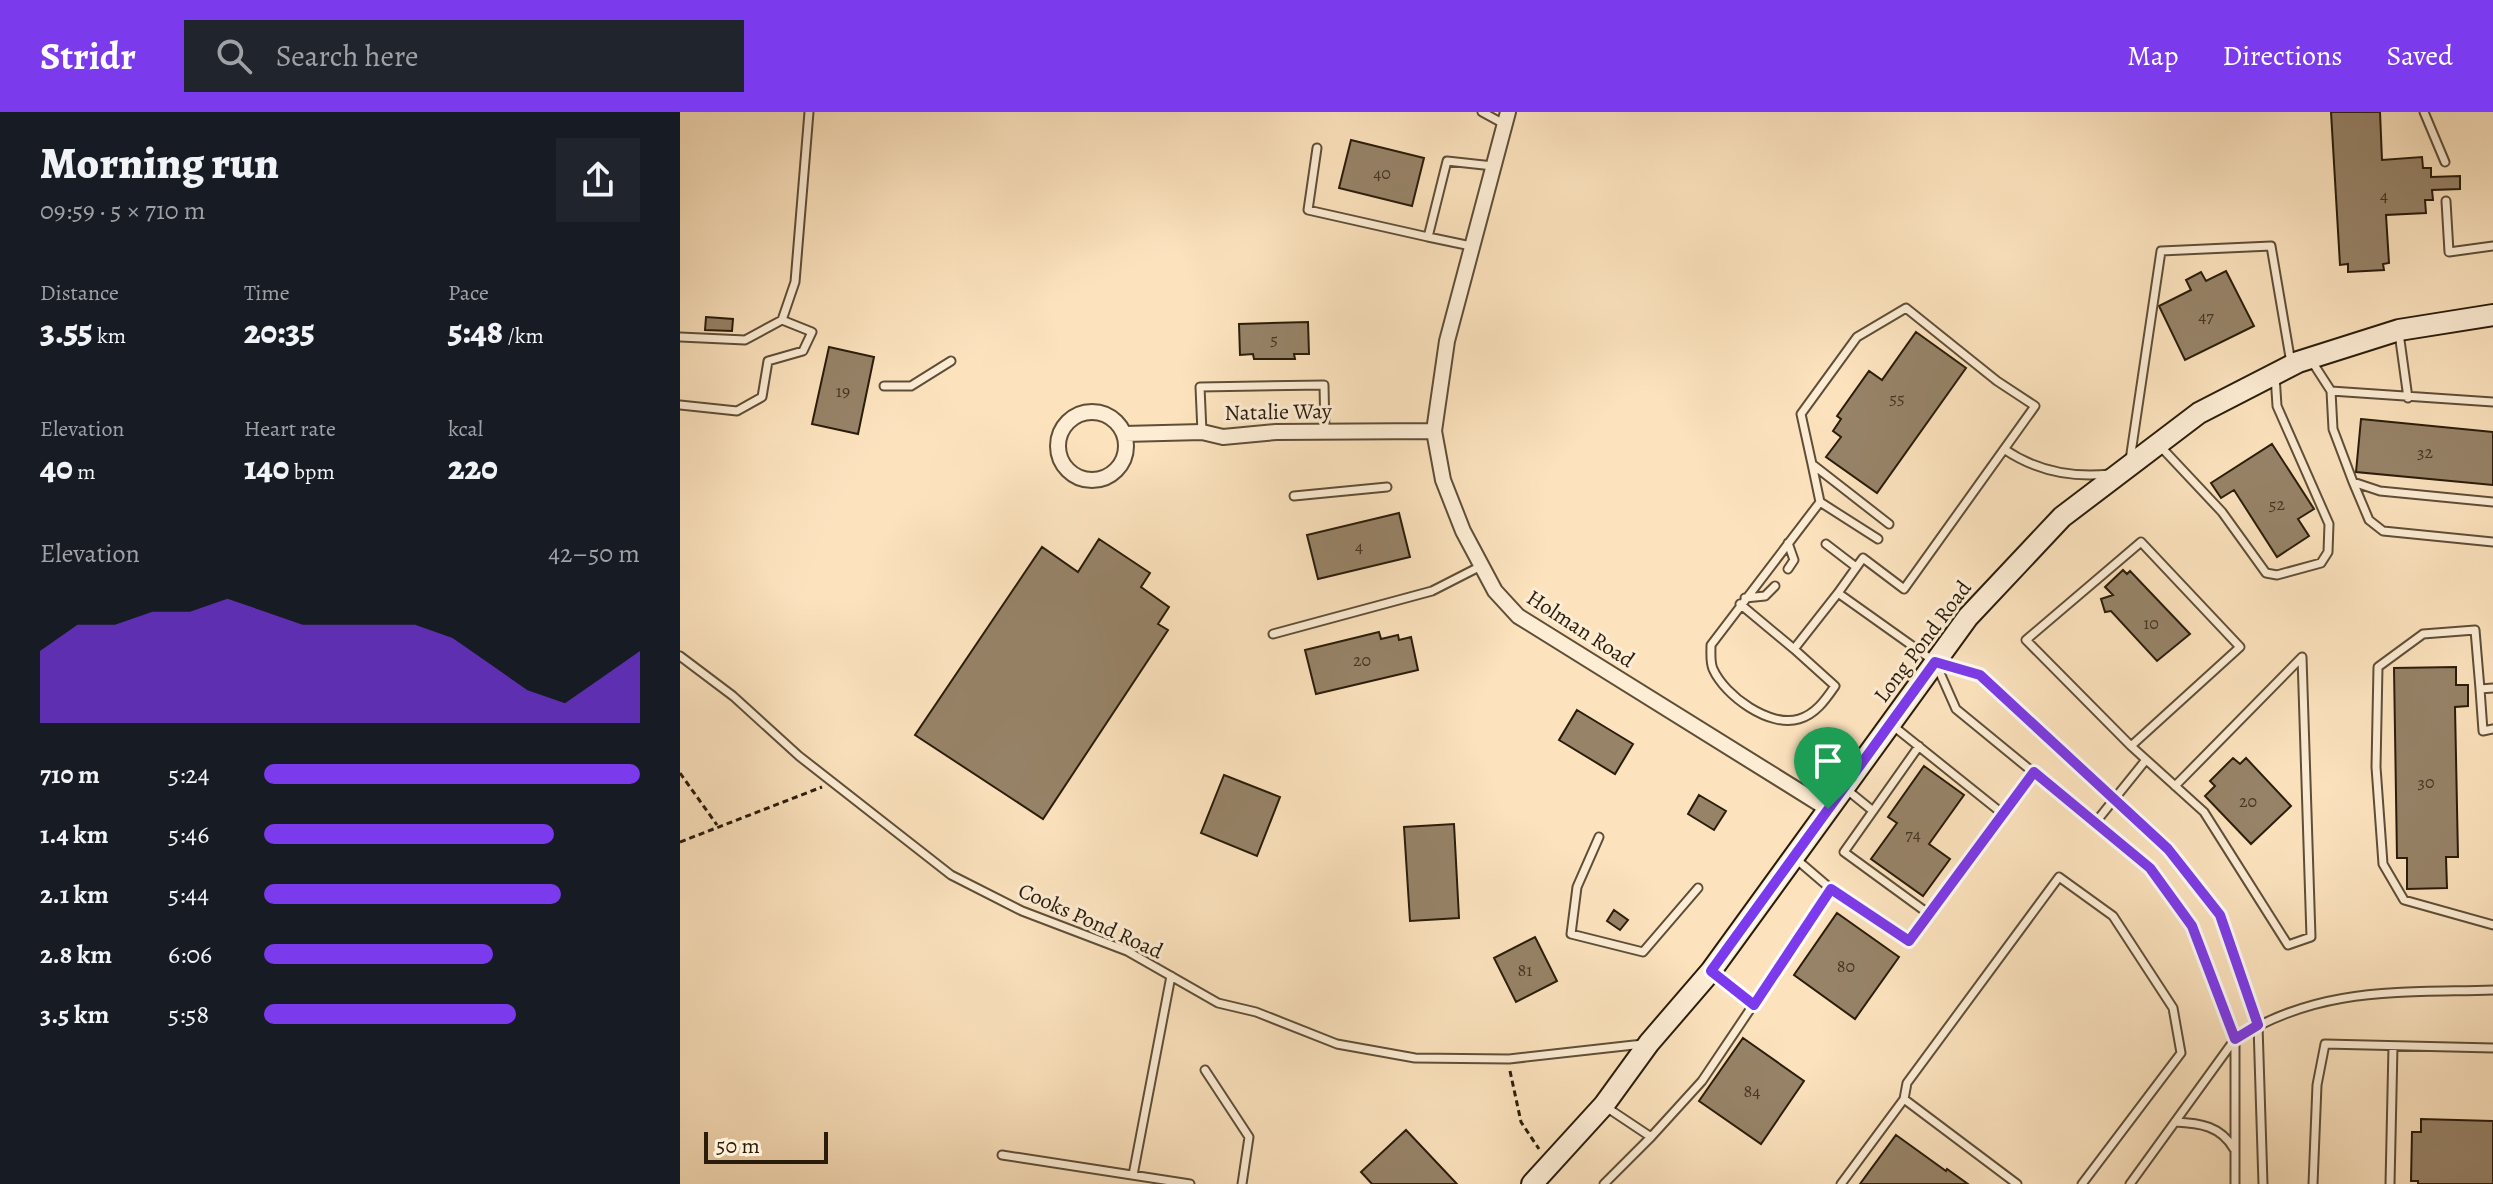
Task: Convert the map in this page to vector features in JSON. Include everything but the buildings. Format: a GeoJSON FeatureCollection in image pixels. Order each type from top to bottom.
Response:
{"type":"FeatureCollection","features":[{"type":"Feature","properties":{"kind":"street","name":"Holman Road"},"geometry":{"type":"LineString","coordinates":[[1506,118],[1443,359],[1434,431],[1447,493],[1481,566],[1506,605],[1531,625],[1828,809]]}},
{"type":"Feature","properties":{"kind":"street","name":"Long Pond Road"},"geometry":{"type":"LineString","coordinates":[[1532,1184],[1604,1105],[1649,1043],[1711,971],[1935,662],[2021,557],[2062,517],[2157,443],[2220,400],[2292,365],[2399,330],[2493,315]]}},
{"type":"Feature","properties":{"kind":"street"},"geometry":{"type":"LineString","coordinates":[[1084,413],[1105,414],[1116,422],[1124,434],[1125,450],[1120,464],[1102,478],[1079,477],[1067,468],[1059,455],[1059,440],[1065,426],[1084,413]]}},
{"type":"Feature","properties":{"kind":"street","name":"Natalie Way"},"geometry":{"type":"LineString","coordinates":[[1124,434],[1202,432],[1223,437],[1434,431]]}},
{"type":"Feature","properties":{"kind":"lane"},"geometry":{"type":"LineString","coordinates":[[680,337],[745,340],[782,320],[795,282],[809,112]]}},
{"type":"Feature","properties":{"kind":"lane"},"geometry":{"type":"LineString","coordinates":[[1482,112],[1506,118]]}},
{"type":"Feature","properties":{"kind":"lane"},"geometry":{"type":"LineString","coordinates":[[2424,112],[2445,162]]}},
{"type":"Feature","properties":{"kind":"lane"},"geometry":{"type":"LineString","coordinates":[[1317,148],[1308,210],[1471,246]]}},
{"type":"Feature","properties":{"kind":"lane"},"geometry":{"type":"LineString","coordinates":[[1428,237],[1447,161],[1493,166]]}},
{"type":"Feature","properties":{"kind":"lane"},"geometry":{"type":"LineString","coordinates":[[2446,201],[2449,252],[2493,246]]}},
{"type":"Feature","properties":{"kind":"lane"},"geometry":{"type":"LineString","coordinates":[[2004,449],[2022,462],[2067,475],[2123,469],[2161,251],[2271,246],[2292,365],[2277,406],[2329,524],[2328,552],[2321,563],[2277,575],[2266,573],[2222,512],[2157,443]]}},
{"type":"Feature","properties":{"kind":"lane"},"geometry":{"type":"LineString","coordinates":[[1794,649],[1863,558],[1904,589],[2035,406],[1997,381],[1906,308],[1857,337],[1801,414],[1820,502],[1878,539]]}},
{"type":"Feature","properties":{"kind":"lane"},"geometry":{"type":"LineString","coordinates":[[680,405],[737,411],[762,397],[768,361],[803,351],[812,332],[782,320]]}},
{"type":"Feature","properties":{"kind":"lane"},"geometry":{"type":"LineString","coordinates":[[2399,330],[2408,398]]}},
{"type":"Feature","properties":{"kind":"lane"},"geometry":{"type":"LineString","coordinates":[[884,386],[911,386],[951,361]]}},
{"type":"Feature","properties":{"kind":"lane"},"geometry":{"type":"LineString","coordinates":[[2292,365],[2331,391],[2493,402]]}},
{"type":"Feature","properties":{"kind":"lane"},"geometry":{"type":"LineString","coordinates":[[1202,432],[1200,387],[1324,385],[1325,432]]}},
{"type":"Feature","properties":{"kind":"lane"},"geometry":{"type":"LineString","coordinates":[[2331,391],[2333,429],[2369,520],[2383,531],[2493,542]]}},
{"type":"Feature","properties":{"kind":"lane"},"geometry":{"type":"LineString","coordinates":[[1812,464],[1889,524]]}},
{"type":"Feature","properties":{"kind":"lane"},"geometry":{"type":"LineString","coordinates":[[2353,482],[2380,491],[2493,502]]}},
{"type":"Feature","properties":{"kind":"lane"},"geometry":{"type":"LineString","coordinates":[[1294,496],[1387,487]]}},
{"type":"Feature","properties":{"kind":"lane"},"geometry":{"type":"LineString","coordinates":[[1742,601],[1835,686],[1821,706],[1802,718],[1783,722],[1764,715],[1722,683],[1713,668],[1711,645],[1742,601],[1820,502]]}},
{"type":"Feature","properties":{"kind":"lane"},"geometry":{"type":"LineString","coordinates":[[2131,746],[2240,647],[2141,542],[2026,640],[2145,761],[2204,812],[2288,945],[2311,937],[2302,657],[2175,786]]}},
{"type":"Feature","properties":{"kind":"lane"},"geometry":{"type":"LineString","coordinates":[[1788,543],[1794,560],[1788,569]]}},
{"type":"Feature","properties":{"kind":"lane"},"geometry":{"type":"LineString","coordinates":[[1826,544],[1856,567]]}},
{"type":"Feature","properties":{"kind":"lane"},"geometry":{"type":"LineString","coordinates":[[1273,634],[1432,591],[1481,566]]}},
{"type":"Feature","properties":{"kind":"lane"},"geometry":{"type":"LineString","coordinates":[[1742,601],[1765,596],[1775,586]]}},
{"type":"Feature","properties":{"kind":"lane"},"geometry":{"type":"LineString","coordinates":[[1838,593],[1935,662],[1980,675],[2168,849],[2220,915],[2258,1025],[2263,1184]]}},
{"type":"Feature","properties":{"kind":"lane"},"geometry":{"type":"LineString","coordinates":[[2493,729],[2483,731],[2475,630],[2423,634],[2378,667],[2376,767],[2383,864],[2404,900],[2493,925]]}},
{"type":"Feature","properties":{"kind":"lane","name":"Cooks Pond Road"},"geometry":{"type":"LineString","coordinates":[[680,656],[733,696],[832,783],[951,875],[1022,911],[1127,951],[1218,1003],[1256,1012],[1337,1044],[1415,1058],[1509,1059],[1649,1043]]}},
{"type":"Feature","properties":{"kind":"lane"},"geometry":{"type":"LineString","coordinates":[[1935,662],[1956,709],[2150,868],[2192,926],[2235,1039],[2235,1184]]}},
{"type":"Feature","properties":{"kind":"lane"},"geometry":{"type":"LineString","coordinates":[[2480,689],[2493,688]]}},
{"type":"Feature","properties":{"kind":"lane"},"geometry":{"type":"LineString","coordinates":[[1891,723],[2003,814]]}},
{"type":"Feature","properties":{"kind":"lane"},"geometry":{"type":"LineString","coordinates":[[1919,746],[1844,852],[1929,914]]}},
{"type":"Feature","properties":{"kind":"lane"},"geometry":{"type":"LineString","coordinates":[[2095,823],[2145,761]]}},
{"type":"Feature","properties":{"kind":"lane"},"geometry":{"type":"LineString","coordinates":[[1794,857],[1831,889],[1909,941],[2034,772]]}},
{"type":"Feature","properties":{"kind":"lane"},"geometry":{"type":"LineString","coordinates":[[1844,787],[1873,811]]}},
{"type":"Feature","properties":{"kind":"lane"},"geometry":{"type":"LineString","coordinates":[[1599,837],[1577,887],[1571,934],[1643,952],[1698,888]]}},
{"type":"Feature","properties":{"kind":"lane"},"geometry":{"type":"LineString","coordinates":[[1841,1184],[1904,1099],[1907,1083],[2059,877],[2113,916],[2173,1008],[2181,1053],[2082,1184]]}},
{"type":"Feature","properties":{"kind":"lane"},"geometry":{"type":"LineString","coordinates":[[1604,1184],[1702,1081],[1831,889]]}},
{"type":"Feature","properties":{"kind":"lane"},"geometry":{"type":"LineString","coordinates":[[1711,971],[1754,1005]]}},
{"type":"Feature","properties":{"kind":"lane"},"geometry":{"type":"LineString","coordinates":[[1133,1175],[1171,976]]}},
{"type":"Feature","properties":{"kind":"lane"},"geometry":{"type":"LineString","coordinates":[[2130,1184],[2235,1039],[2258,1025],[2351,994],[2493,990]]}},
{"type":"Feature","properties":{"kind":"lane"},"geometry":{"type":"LineString","coordinates":[[2313,1184],[2317,1085],[2325,1044],[2493,1048]]}},
{"type":"Feature","properties":{"kind":"lane"},"geometry":{"type":"LineString","coordinates":[[2390,1184],[2393,1046]]}},
{"type":"Feature","properties":{"kind":"lane"},"geometry":{"type":"LineString","coordinates":[[1205,1070],[1249,1137],[1242,1184]]}},
{"type":"Feature","properties":{"kind":"lane"},"geometry":{"type":"LineString","coordinates":[[1904,1099],[2017,1184]]}},
{"type":"Feature","properties":{"kind":"lane"},"geometry":{"type":"LineString","coordinates":[[1604,1105],[1651,1137]]}},
{"type":"Feature","properties":{"kind":"lane"},"geometry":{"type":"LineString","coordinates":[[2175,1122],[2195,1122],[2217,1130],[2227,1137],[2236,1152]]}},
{"type":"Feature","properties":{"kind":"lane"},"geometry":{"type":"LineString","coordinates":[[1002,1155],[1133,1175],[1147,1181],[1190,1184]]}},
{"type":"Feature","properties":{"kind":"path"},"geometry":{"type":"LineString","coordinates":[[680,773],[717,826]]}},
{"type":"Feature","properties":{"kind":"path"},"geometry":{"type":"LineString","coordinates":[[680,842],[832,783]]}},
{"type":"Feature","properties":{"kind":"path"},"geometry":{"type":"LineString","coordinates":[[1509,1059],[1512,1091],[1521,1122],[1552,1163]]}},
{"type":"Feature","properties":{"kind":"route"},"geometry":{"type":"LineString","coordinates":[[1935,662],[1980,675],[2168,849],[2220,915],[2258,1025],[2235,1039],[2192,926],[2150,868],[2034,772],[1909,941],[1831,889],[1754,1005],[1711,971],[1828,809],[1935,662]]}}]}
